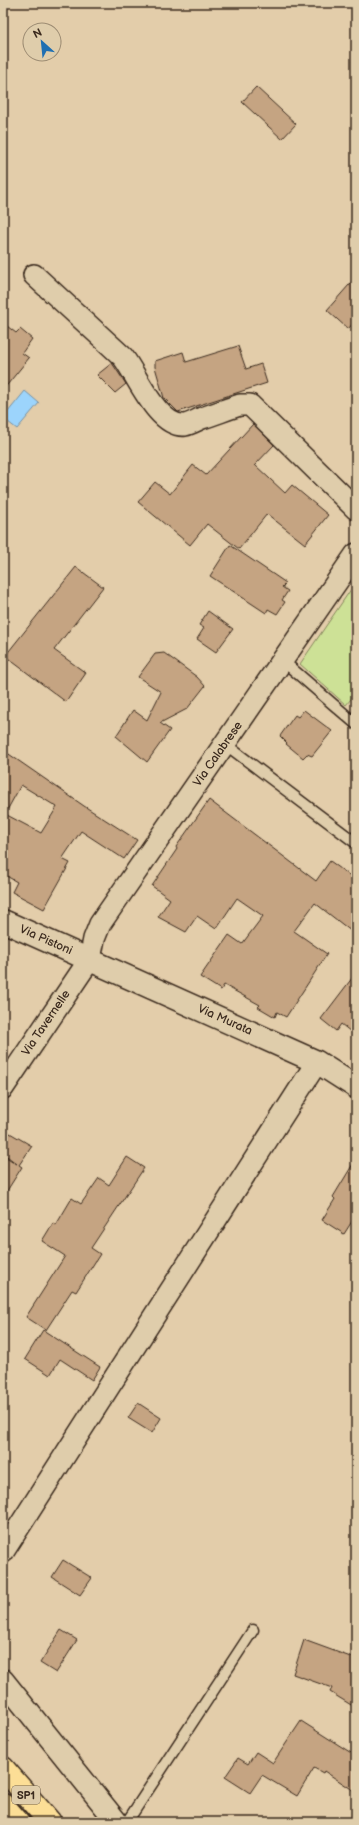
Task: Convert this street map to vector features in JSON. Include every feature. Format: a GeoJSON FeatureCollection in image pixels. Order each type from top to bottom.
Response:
{"type":"FeatureCollection","features":[{"type":"Feature","properties":{"kind":"highway","name":"SP1"},"geometry":{"type":"LineString","coordinates":[[3,1768],[50,1822]]}},
{"type":"Feature","properties":{"kind":"highway","name":"SP1"},"geometry":{"type":"LineString","coordinates":[[3,1805],[18,1822]]}},
{"type":"Feature","properties":{"kind":"street"},"geometry":{"type":"LineString","coordinates":[[34,275],[123,357],[131,367],[156,409],[163,416],[174,423],[184,425],[240,405],[250,405],[356,509]]}},
{"type":"Feature","properties":{"kind":"street","name":"Via Calabrese"},"geometry":{"type":"LineString","coordinates":[[90,959],[94,939],[100,924],[356,554]]}},
{"type":"Feature","properties":{"kind":"street","name":"Via Pistoni"},"geometry":{"type":"LineString","coordinates":[[3,921],[90,959]]}},
{"type":"Feature","properties":{"kind":"street","name":"Via Murata"},"geometry":{"type":"LineString","coordinates":[[90,959],[317,1062],[356,1087]]}},
{"type":"Feature","properties":{"kind":"street","name":"Via Tavernelle"},"geometry":{"type":"LineString","coordinates":[[3,1088],[90,959]]}},
{"type":"Feature","properties":{"kind":"street"},"geometry":{"type":"LineString","coordinates":[[3,1552],[317,1062]]}},
{"type":"Feature","properties":{"kind":"street"},"geometry":{"type":"LineString","coordinates":[[3,1680],[117,1822]]}},
{"type":"Feature","properties":{"kind":"lane"},"geometry":{"type":"LineString","coordinates":[[283,661],[356,724]]}},
{"type":"Feature","properties":{"kind":"lane"},"geometry":{"type":"LineString","coordinates":[[225,744],[356,843]]}},
{"type":"Feature","properties":{"kind":"lane"},"geometry":{"type":"LineString","coordinates":[[127,1822],[253,1630]]}},
{"type":"Feature","properties":{"kind":"green space"},"geometry":{"type":"Polygon","coordinates":[[[356,582],[356,693],[346,705],[300,664],[356,582]]]}},
{"type":"Feature","properties":{"kind":"water"},"geometry":{"type":"Polygon","coordinates":[[[25,391],[39,403],[17,429],[3,418],[25,391]]]}},
{"type":"Feature","properties":{"kind":"building"},"geometry":{"type":"Polygon","coordinates":[[[256,87],[296,124],[282,139],[242,102],[256,87]]]}},
{"type":"Feature","properties":{"kind":"building"},"geometry":{"type":"Polygon","coordinates":[[[356,277],[356,320],[348,329],[327,310],[356,277]]]}},
{"type":"Feature","properties":{"kind":"building"},"geometry":{"type":"Polygon","coordinates":[[[3,323],[16,333],[20,329],[32,339],[22,353],[29,358],[3,390],[3,323]]]}},
{"type":"Feature","properties":{"kind":"building"},"geometry":{"type":"Polygon","coordinates":[[[238,346],[246,369],[261,364],[267,383],[178,412],[164,398],[155,367],[155,361],[183,352],[186,362],[238,346]]]}},
{"type":"Feature","properties":{"kind":"building"},"geometry":{"type":"Polygon","coordinates":[[[112,363],[126,384],[115,393],[97,375],[112,363]]]}},
{"type":"Feature","properties":{"kind":"building"},"geometry":{"type":"Polygon","coordinates":[[[253,424],[274,445],[255,465],[285,493],[292,485],[328,515],[305,544],[267,514],[239,549],[207,524],[190,545],[138,502],[155,482],[170,494],[193,465],[206,475],[253,424]]]}},
{"type":"Feature","properties":{"kind":"building"},"geometry":{"type":"Polygon","coordinates":[[[230,545],[286,583],[282,587],[288,591],[282,600],[285,602],[277,614],[268,609],[266,613],[210,576],[230,545]]]}},
{"type":"Feature","properties":{"kind":"building"},"geometry":{"type":"Polygon","coordinates":[[[76,567],[103,587],[54,650],[86,673],[66,702],[5,656],[76,567]]]}},
{"type":"Feature","properties":{"kind":"building"},"geometry":{"type":"Polygon","coordinates":[[[208,611],[233,629],[216,652],[197,639],[204,628],[199,625],[208,611]]]}},
{"type":"Feature","properties":{"kind":"building"},"geometry":{"type":"Polygon","coordinates":[[[164,653],[197,677],[205,686],[187,709],[160,723],[170,730],[147,762],[116,736],[133,710],[147,720],[161,692],[138,677],[155,654],[164,653]]]}},
{"type":"Feature","properties":{"kind":"building"},"geometry":{"type":"Polygon","coordinates":[[[304,710],[332,731],[312,756],[307,754],[303,758],[286,744],[287,743],[280,736],[295,715],[298,717],[304,710]]]}},
{"type":"Feature","properties":{"kind":"building"},"geometry":{"type":"Polygon","coordinates":[[[3,750],[84,806],[137,840],[124,859],[81,831],[62,859],[70,863],[44,909],[12,892],[17,882],[3,874],[3,750]],[[21,785],[5,814],[41,833],[57,807],[21,785]]]}},
{"type":"Feature","properties":{"kind":"building"},"geometry":{"type":"Polygon","coordinates":[[[209,800],[316,881],[330,861],[356,880],[356,935],[315,903],[294,931],[327,954],[286,1017],[277,1012],[275,1017],[258,1007],[260,1005],[224,985],[221,990],[200,977],[229,935],[242,944],[263,916],[237,898],[216,929],[197,916],[186,932],[158,917],[170,899],[152,886],[177,849],[176,847],[209,800]]]}},
{"type":"Feature","properties":{"kind":"building"},"geometry":{"type":"Polygon","coordinates":[[[356,973],[356,1036],[341,1024],[336,1031],[321,1019],[356,973]]]}},
{"type":"Feature","properties":{"kind":"building"},"geometry":{"type":"Polygon","coordinates":[[[3,1129],[32,1146],[19,1165],[22,1167],[3,1197],[3,1155],[17,1164],[3,1153],[3,1129]]]}},
{"type":"Feature","properties":{"kind":"building"},"geometry":{"type":"Polygon","coordinates":[[[127,1157],[144,1168],[91,1248],[100,1254],[76,1292],[72,1290],[46,1330],[26,1317],[65,1256],[42,1241],[53,1223],[56,1225],[72,1198],[81,1204],[99,1178],[109,1185],[127,1157]]]}},
{"type":"Feature","properties":{"kind":"building"},"geometry":{"type":"Polygon","coordinates":[[[356,1159],[356,1215],[344,1234],[322,1220],[335,1199],[333,1197],[356,1159]]]}},
{"type":"Feature","properties":{"kind":"building"},"geometry":{"type":"Polygon","coordinates":[[[43,1330],[100,1367],[92,1380],[60,1359],[50,1375],[25,1359],[43,1330]]]}},
{"type":"Feature","properties":{"kind":"building"},"geometry":{"type":"Polygon","coordinates":[[[138,1403],[161,1418],[152,1433],[128,1418],[138,1403]]]}},
{"type":"Feature","properties":{"kind":"building"},"geometry":{"type":"Polygon","coordinates":[[[63,1560],[92,1578],[80,1595],[52,1577],[63,1560]]]}},
{"type":"Feature","properties":{"kind":"building"},"geometry":{"type":"Polygon","coordinates":[[[61,1630],[77,1640],[56,1673],[40,1663],[61,1630]]]}},
{"type":"Feature","properties":{"kind":"building"},"geometry":{"type":"Polygon","coordinates":[[[304,1640],[356,1659],[356,1708],[330,1692],[332,1688],[293,1674],[304,1640]]]}},
{"type":"Feature","properties":{"kind":"building"},"geometry":{"type":"Polygon","coordinates":[[[301,1721],[356,1756],[356,1792],[324,1771],[323,1773],[314,1768],[297,1796],[262,1775],[250,1793],[225,1777],[238,1758],[248,1764],[256,1752],[273,1763],[301,1721]]]}}]}
